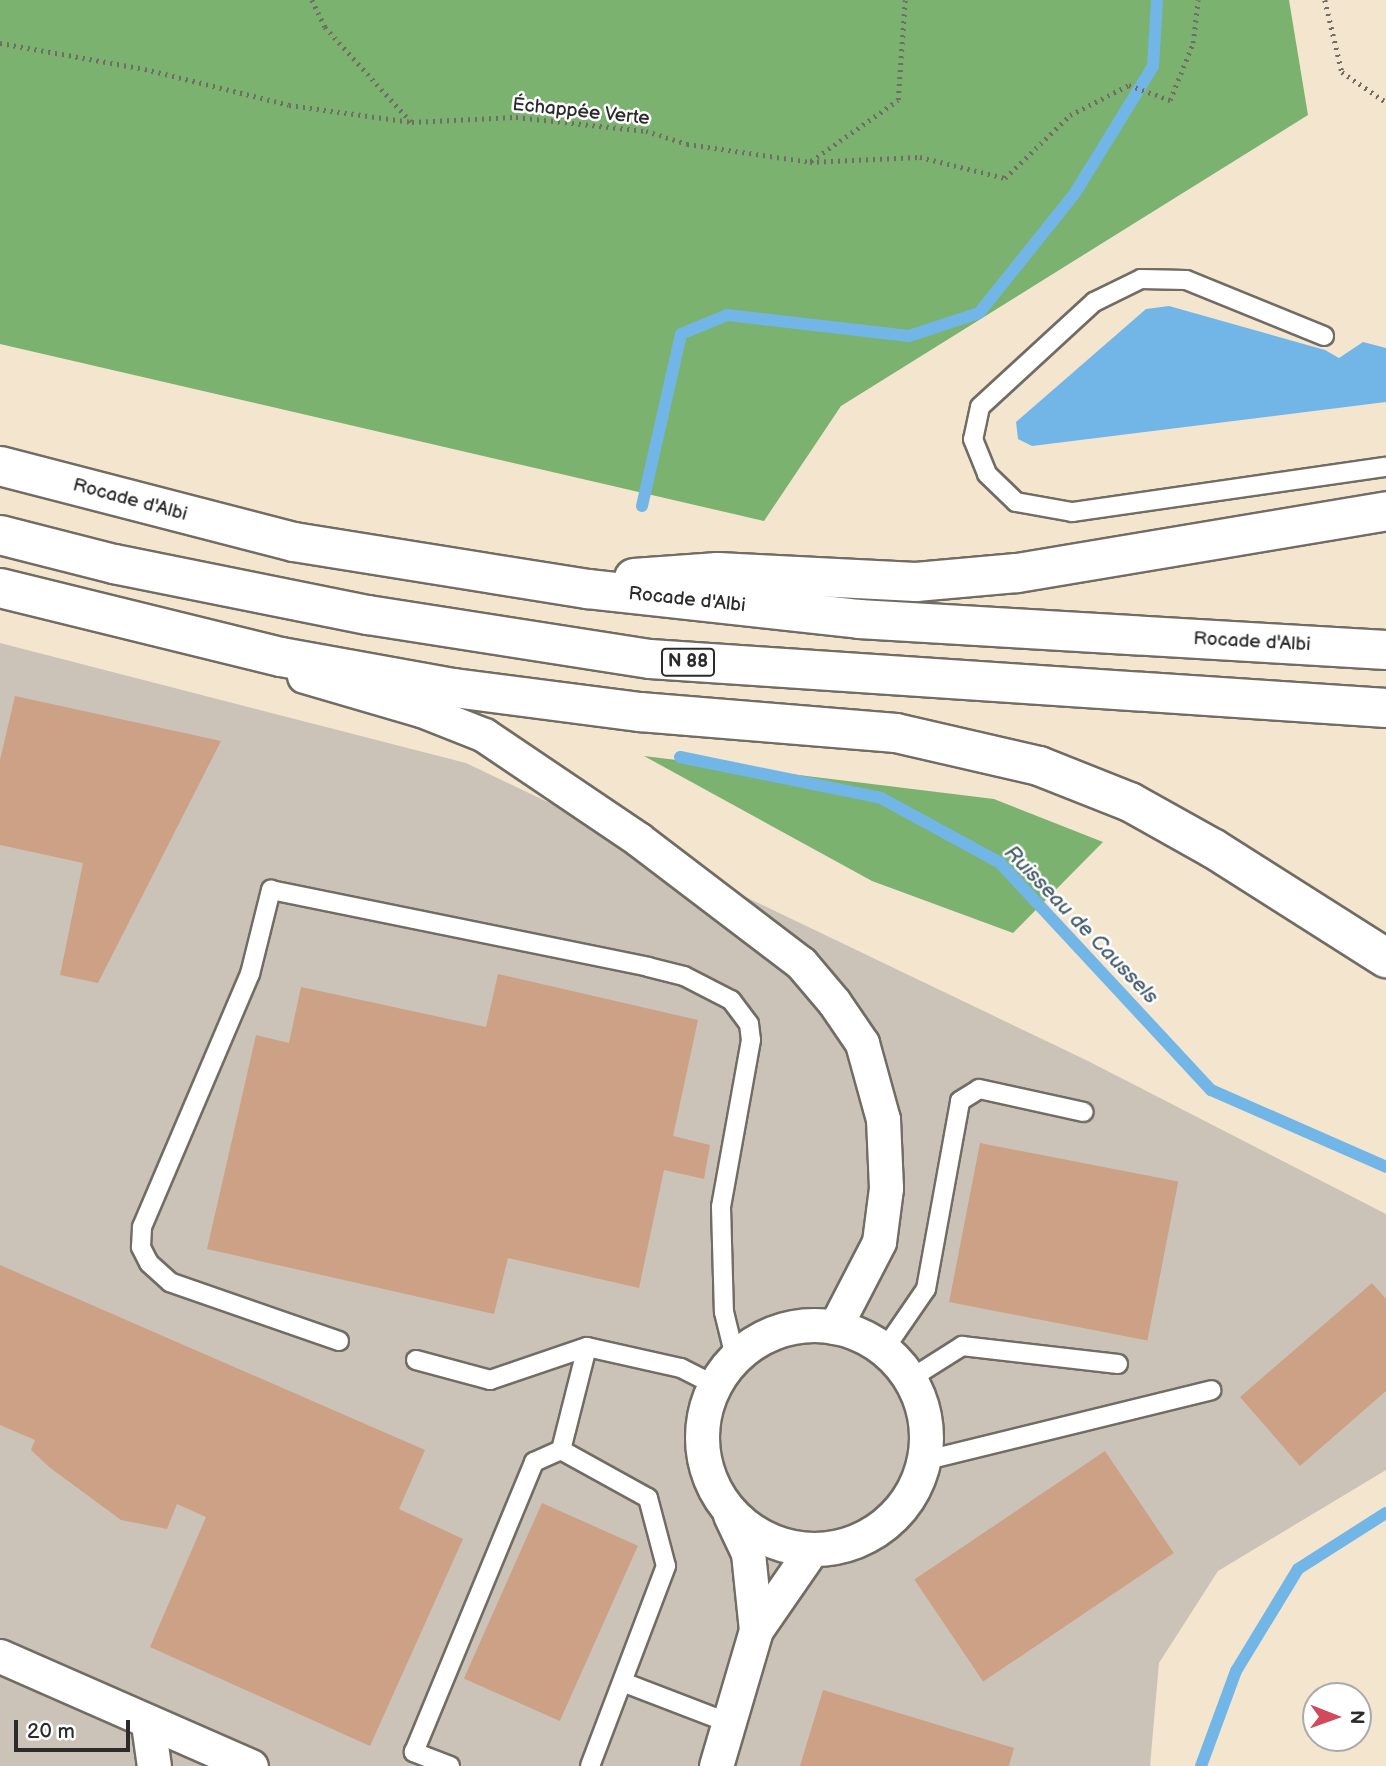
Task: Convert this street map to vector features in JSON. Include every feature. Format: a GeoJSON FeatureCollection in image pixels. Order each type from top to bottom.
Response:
{"type":"FeatureCollection","features":[{"type":"Feature","properties":{"kind":"highway","name":"Rocade d'Albi"},"geometry":{"type":"LineString","coordinates":[[0,466],[294,542],[588,589],[859,619],[1386,650]]}},
{"type":"Feature","properties":{"kind":"highway"},"geometry":{"type":"LineString","coordinates":[[588,589],[654,573],[916,582],[1017,573],[1386,511]]}},
{"type":"Feature","properties":{"kind":"highway","name":"N 88"},"geometry":{"type":"LineString","coordinates":[[0,534],[114,564],[368,615],[649,659],[1386,708]]}},
{"type":"Feature","properties":{"kind":"highway"},"geometry":{"type":"LineString","coordinates":[[0,588],[281,657],[454,688],[640,712],[896,733],[1039,766],[1130,802],[1214,849],[1386,958]]}},
{"type":"Feature","properties":{"kind":"street"},"geometry":{"type":"LineString","coordinates":[[281,657],[302,675],[421,710],[484,735],[638,839],[801,963],[862,1043],[883,1119],[886,1188],[879,1242],[835,1326]]}},
{"type":"Feature","properties":{"kind":"street"},"geometry":{"type":"LineString","coordinates":[[727,1508],[774,1542],[812,1549],[855,1541],[883,1524],[905,1501],[923,1461],[924,1419],[909,1379],[884,1350],[835,1326],[814,1324],[771,1333],[735,1357],[714,1385],[702,1426],[702,1448],[715,1490],[727,1508],[748,1553],[756,1630]]}},
{"type":"Feature","properties":{"kind":"street"},"geometry":{"type":"LineString","coordinates":[[716,1766],[756,1630],[812,1549]]}},
{"type":"Feature","properties":{"kind":"street"},"geometry":{"type":"LineString","coordinates":[[0,1656],[148,1724],[246,1765]]}},
{"type":"Feature","properties":{"kind":"street"},"geometry":{"type":"LineString","coordinates":[[148,1724],[154,1766]]}},
{"type":"Feature","properties":{"kind":"lane"},"geometry":{"type":"LineString","coordinates":[[1324,336],[1186,280],[1140,279],[1094,302],[980,407],[973,439],[987,474],[1016,502],[1072,512],[1386,467]]}},
{"type":"Feature","properties":{"kind":"lane"},"geometry":{"type":"LineString","coordinates":[[339,1341],[170,1282],[149,1263],[141,1247],[142,1227],[250,974],[271,890],[648,967],[684,976],[731,1000],[749,1024],[751,1040],[721,1207],[724,1312],[735,1357]]}},
{"type":"Feature","properties":{"kind":"lane"},"geometry":{"type":"LineString","coordinates":[[884,1350],[926,1289],[960,1101],[979,1088],[1084,1112]]}},
{"type":"Feature","properties":{"kind":"lane"},"geometry":{"type":"LineString","coordinates":[[909,1379],[962,1346],[1118,1364]]}},
{"type":"Feature","properties":{"kind":"lane"},"geometry":{"type":"LineString","coordinates":[[561,1450],[587,1347]]}},
{"type":"Feature","properties":{"kind":"lane"},"geometry":{"type":"LineString","coordinates":[[416,1360],[490,1380],[587,1347],[681,1368],[714,1385]]}},
{"type":"Feature","properties":{"kind":"lane"},"geometry":{"type":"LineString","coordinates":[[923,1461],[1211,1390]]}},
{"type":"Feature","properties":{"kind":"lane"},"geometry":{"type":"LineString","coordinates":[[561,1450],[648,1498],[666,1566],[625,1683],[590,1766]]}},
{"type":"Feature","properties":{"kind":"lane"},"geometry":{"type":"LineString","coordinates":[[450,1766],[414,1752],[534,1462],[561,1450]]}},
{"type":"Feature","properties":{"kind":"lane"},"geometry":{"type":"LineString","coordinates":[[625,1683],[729,1723]]}},
{"type":"Feature","properties":{"kind":"path"},"geometry":{"type":"LineString","coordinates":[[312,0],[325,27],[412,122]]}},
{"type":"Feature","properties":{"kind":"path"},"geometry":{"type":"LineString","coordinates":[[810,162],[898,100],[905,0]]}},
{"type":"Feature","properties":{"kind":"path","name":"Échappée Verte"},"geometry":{"type":"LineString","coordinates":[[0,43],[145,69],[289,105],[412,122],[529,118],[646,131],[687,144],[810,162],[920,157],[1005,178],[1070,115],[1129,85],[1170,100],[1193,43],[1198,0]]}},
{"type":"Feature","properties":{"kind":"path"},"geometry":{"type":"LineString","coordinates":[[1325,0],[1342,72],[1386,102]]}},
{"type":"Feature","properties":{"kind":"shaded area"},"geometry":{"type":"Polygon","coordinates":[[[0,643],[466,763],[1088,1061],[1386,1214],[1386,1470],[1218,1571],[1159,1663],[1150,1766],[0,1766],[0,643]]]}},
{"type":"Feature","properties":{"kind":"green space"},"geometry":{"type":"Polygon","coordinates":[[[0,0],[1289,0],[1308,115],[841,406],[764,521],[0,344],[0,0]]]}},
{"type":"Feature","properties":{"kind":"green space"},"geometry":{"type":"Polygon","coordinates":[[[644,756],[994,799],[1103,842],[1013,933],[872,881],[644,756]]]}},
{"type":"Feature","properties":{"kind":"water"},"geometry":{"type":"Polygon","coordinates":[[[1169,306],[1325,350],[1339,358],[1363,342],[1386,348],[1386,402],[1032,446],[1018,439],[1016,422],[1146,309],[1169,306]]]}},
{"type":"Feature","properties":{"kind":"building"},"geometry":{"type":"Polygon","coordinates":[[[15,696],[221,741],[98,983],[60,975],[83,863],[0,845],[0,760],[15,696]]]}},
{"type":"Feature","properties":{"kind":"building"},"geometry":{"type":"Polygon","coordinates":[[[498,974],[698,1020],[673,1136],[710,1145],[704,1179],[664,1170],[639,1288],[508,1258],[494,1314],[207,1249],[256,1035],[289,1043],[301,987],[486,1027],[498,974]]]}},
{"type":"Feature","properties":{"kind":"building"},"geometry":{"type":"Polygon","coordinates":[[[980,1143],[1178,1182],[1147,1341],[949,1302],[980,1143]]]}},
{"type":"Feature","properties":{"kind":"building"},"geometry":{"type":"Polygon","coordinates":[[[0,1265],[425,1450],[399,1509],[463,1539],[370,1746],[150,1647],[206,1517],[177,1504],[167,1529],[121,1520],[49,1467],[31,1450],[35,1440],[0,1425],[0,1265]]]}},
{"type":"Feature","properties":{"kind":"building"},"geometry":{"type":"Polygon","coordinates":[[[1372,1283],[1386,1299],[1386,1391],[1300,1466],[1240,1397],[1372,1283]]]}},
{"type":"Feature","properties":{"kind":"building"},"geometry":{"type":"Polygon","coordinates":[[[1105,1451],[1174,1553],[983,1682],[914,1580],[1105,1451]]]}},
{"type":"Feature","properties":{"kind":"building"},"geometry":{"type":"Polygon","coordinates":[[[542,1503],[638,1546],[560,1721],[464,1678],[542,1503]]]}},
{"type":"Feature","properties":{"kind":"building"},"geometry":{"type":"Polygon","coordinates":[[[823,1690],[1014,1748],[1009,1766],[800,1766],[823,1690]]]}},
{"type":"Feature","properties":{"kind":"waterway","name":"Ruisseau de Caussels"},"geometry":{"type":"LineString","coordinates":[[642,506],[681,334],[727,315],[909,336],[979,313],[1075,193],[1153,66],[1157,0]]}},
{"type":"Feature","properties":{"kind":"waterway","name":"Ruisseau de Caussels"},"geometry":{"type":"LineString","coordinates":[[680,757],[881,798],[1000,863],[1211,1090],[1386,1167]]}},
{"type":"Feature","properties":{"kind":"waterway","name":"Ruisseau de Caussels"},"geometry":{"type":"LineString","coordinates":[[1201,1766],[1236,1671],[1298,1569],[1386,1513]]}}]}
